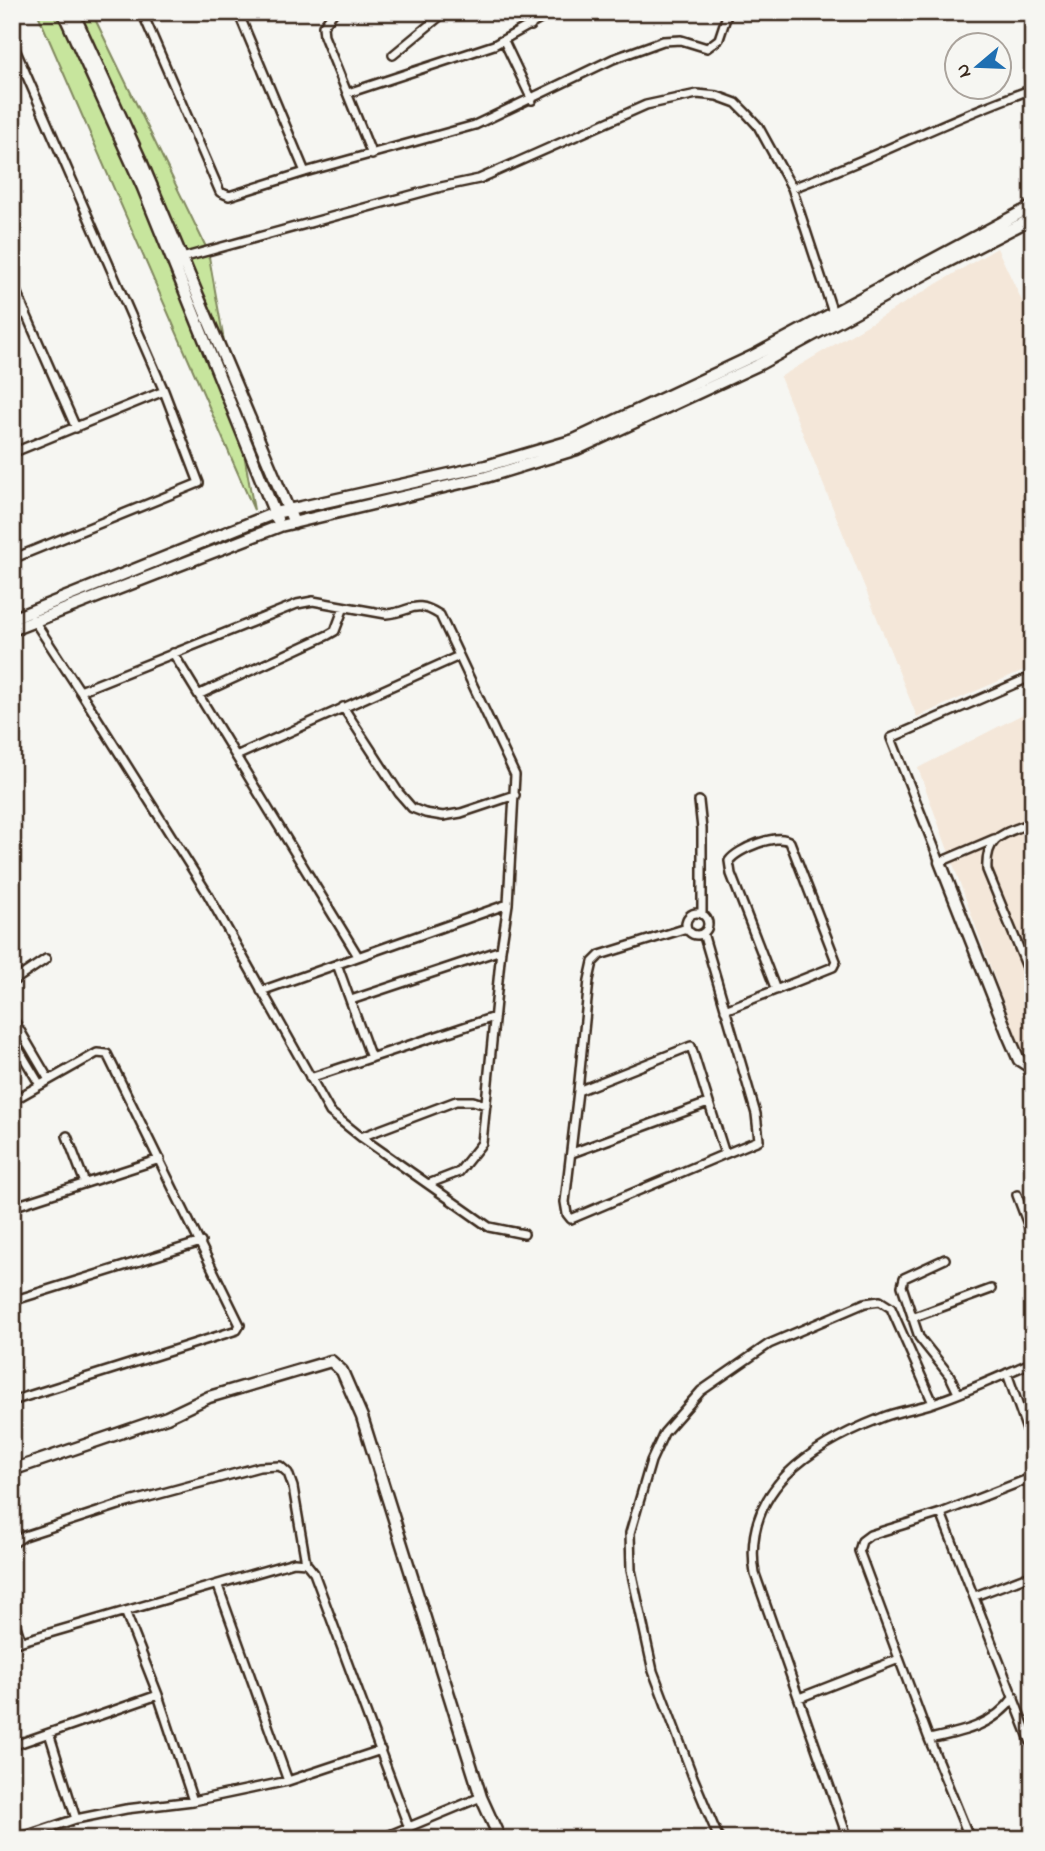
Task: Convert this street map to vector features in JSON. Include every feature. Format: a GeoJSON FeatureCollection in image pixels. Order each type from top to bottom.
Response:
{"type":"FeatureCollection","features":[{"type":"Feature","properties":{"kind":"street"},"geometry":{"type":"LineString","coordinates":[[63,12],[143,188],[280,526]]}},
{"type":"Feature","properties":{"kind":"street"},"geometry":{"type":"LineString","coordinates":[[73,12],[182,258],[294,523]]}},
{"type":"Feature","properties":{"kind":"street"},"geometry":{"type":"LineString","coordinates":[[142,12],[224,196],[475,125],[614,59],[663,41],[681,40],[706,48],[719,39],[728,12]]}},
{"type":"Feature","properties":{"kind":"street"},"geometry":{"type":"LineString","coordinates":[[238,12],[305,172]]}},
{"type":"Feature","properties":{"kind":"street"},"geometry":{"type":"LineString","coordinates":[[334,12],[325,22],[323,31],[372,155]]}},
{"type":"Feature","properties":{"kind":"street"},"geometry":{"type":"LineString","coordinates":[[393,55],[445,12]]}},
{"type":"Feature","properties":{"kind":"street"},"geometry":{"type":"LineString","coordinates":[[520,12],[531,26]]}},
{"type":"Feature","properties":{"kind":"street"},"geometry":{"type":"LineString","coordinates":[[348,93],[504,41],[553,12]]}},
{"type":"Feature","properties":{"kind":"street"},"geometry":{"type":"LineString","coordinates":[[504,41],[532,100]]}},
{"type":"Feature","properties":{"kind":"street"},"geometry":{"type":"LineString","coordinates":[[12,42],[164,391],[199,483],[12,559]]}},
{"type":"Feature","properties":{"kind":"street"},"geometry":{"type":"LineString","coordinates":[[12,72],[23,66]]}},
{"type":"Feature","properties":{"kind":"street"},"geometry":{"type":"LineString","coordinates":[[792,188],[984,106],[1033,89]]}},
{"type":"Feature","properties":{"kind":"street"},"geometry":{"type":"LineString","coordinates":[[182,258],[441,187],[480,179],[646,105],[697,94],[716,96],[736,103],[758,127],[792,188],[835,318]]}},
{"type":"Feature","properties":{"kind":"street"},"geometry":{"type":"LineString","coordinates":[[12,619],[275,513],[486,466],[574,440],[835,318],[945,263],[1029,214],[1033,235]]}},
{"type":"Feature","properties":{"kind":"street"},"geometry":{"type":"LineString","coordinates":[[12,282],[76,429]]}},
{"type":"Feature","properties":{"kind":"street"},"geometry":{"type":"LineString","coordinates":[[12,318],[26,313]]}},
{"type":"Feature","properties":{"kind":"street"},"geometry":{"type":"LineString","coordinates":[[12,630],[280,526],[485,477],[577,449],[758,365],[835,318]]}},
{"type":"Feature","properties":{"kind":"street"},"geometry":{"type":"LineString","coordinates":[[12,453],[164,391]]}},
{"type":"Feature","properties":{"kind":"street"},"geometry":{"type":"LineString","coordinates":[[80,691],[297,604],[313,601],[386,614],[399,613],[415,605],[426,607],[440,615],[515,775],[515,795],[508,904],[482,1143],[472,1159],[459,1172],[428,1184]]}},
{"type":"Feature","properties":{"kind":"street"},"geometry":{"type":"LineString","coordinates":[[200,694],[335,631],[344,607]]}},
{"type":"Feature","properties":{"kind":"street"},"geometry":{"type":"LineString","coordinates":[[30,612],[34,623],[80,691],[205,891],[330,1112],[489,1227],[524,1234]]}},
{"type":"Feature","properties":{"kind":"street"},"geometry":{"type":"LineString","coordinates":[[173,653],[358,956]]}},
{"type":"Feature","properties":{"kind":"street"},"geometry":{"type":"LineString","coordinates":[[236,756],[459,656]]}},
{"type":"Feature","properties":{"kind":"street"},"geometry":{"type":"LineString","coordinates":[[1033,676],[891,738],[1009,1037],[1019,1060],[1033,1069]]}},
{"type":"Feature","properties":{"kind":"street"},"geometry":{"type":"LineString","coordinates":[[343,707],[399,793],[412,808],[425,813],[452,815],[515,795]]}},
{"type":"Feature","properties":{"kind":"street"},"geometry":{"type":"LineString","coordinates":[[687,928],[600,955],[593,962],[565,1202],[571,1219],[760,1140],[756,1114],[703,933],[708,923],[702,914],[702,829],[699,801]]}},
{"type":"Feature","properties":{"kind":"street"},"geometry":{"type":"LineString","coordinates":[[940,862],[1031,823],[1033,834]]}},
{"type":"Feature","properties":{"kind":"street"},"geometry":{"type":"LineString","coordinates":[[725,1010],[776,990],[833,967],[836,961],[790,842],[785,838],[775,837],[733,854],[729,861],[731,874],[776,990]]}},
{"type":"Feature","properties":{"kind":"street"},"geometry":{"type":"LineString","coordinates":[[994,839],[986,853],[987,870],[1033,982]]}},
{"type":"Feature","properties":{"kind":"street"},"geometry":{"type":"LineString","coordinates":[[261,991],[508,904]]}},
{"type":"Feature","properties":{"kind":"street"},"geometry":{"type":"LineString","coordinates":[[702,914],[694,913],[688,917],[687,928],[692,934],[703,933]]}},
{"type":"Feature","properties":{"kind":"street"},"geometry":{"type":"LineString","coordinates":[[351,1000],[501,950]]}},
{"type":"Feature","properties":{"kind":"street"},"geometry":{"type":"LineString","coordinates":[[12,982],[46,959]]}},
{"type":"Feature","properties":{"kind":"street"},"geometry":{"type":"LineString","coordinates":[[337,964],[371,1058]]}},
{"type":"Feature","properties":{"kind":"street"},"geometry":{"type":"LineString","coordinates":[[12,1017],[49,1080]]}},
{"type":"Feature","properties":{"kind":"street"},"geometry":{"type":"LineString","coordinates":[[310,1078],[494,1017]]}},
{"type":"Feature","properties":{"kind":"street"},"geometry":{"type":"LineString","coordinates":[[12,1038],[40,1085]]}},
{"type":"Feature","properties":{"kind":"street"},"geometry":{"type":"LineString","coordinates":[[578,1091],[691,1046],[725,1154]]}},
{"type":"Feature","properties":{"kind":"street"},"geometry":{"type":"LineString","coordinates":[[12,1101],[97,1053],[107,1054],[240,1325],[237,1330],[12,1401]]}},
{"type":"Feature","properties":{"kind":"street"},"geometry":{"type":"LineString","coordinates":[[362,1137],[456,1101],[473,1101],[485,1105]]}},
{"type":"Feature","properties":{"kind":"street"},"geometry":{"type":"LineString","coordinates":[[572,1153],[708,1103]]}},
{"type":"Feature","properties":{"kind":"street"},"geometry":{"type":"LineString","coordinates":[[67,1136],[85,1183]]}},
{"type":"Feature","properties":{"kind":"street"},"geometry":{"type":"LineString","coordinates":[[12,1207],[160,1159]]}},
{"type":"Feature","properties":{"kind":"street"},"geometry":{"type":"LineString","coordinates":[[1017,1195],[1033,1238]]}},
{"type":"Feature","properties":{"kind":"street"},"geometry":{"type":"LineString","coordinates":[[12,1301],[201,1242]]}},
{"type":"Feature","properties":{"kind":"street"},"geometry":{"type":"LineString","coordinates":[[945,1259],[902,1282],[919,1338],[950,1376],[958,1393]]}},
{"type":"Feature","properties":{"kind":"street"},"geometry":{"type":"LineString","coordinates":[[912,1318],[991,1289]]}},
{"type":"Feature","properties":{"kind":"street"},"geometry":{"type":"LineString","coordinates":[[719,1839],[653,1671],[631,1570],[630,1533],[651,1461],[664,1433],[701,1391],[769,1344],[866,1303],[880,1301],[891,1308],[933,1403]]}},
{"type":"Feature","properties":{"kind":"street"},"geometry":{"type":"LineString","coordinates":[[12,1470],[167,1417],[209,1397],[331,1361],[342,1371],[362,1417],[481,1797],[500,1839]]}},
{"type":"Feature","properties":{"kind":"street"},"geometry":{"type":"LineString","coordinates":[[848,1839],[755,1574],[754,1542],[764,1505],[770,1492],[780,1481],[818,1450],[883,1417],[933,1403],[1033,1362]]}},
{"type":"Feature","properties":{"kind":"street"},"geometry":{"type":"LineString","coordinates":[[1007,1373],[1033,1447]]}},
{"type":"Feature","properties":{"kind":"street"},"geometry":{"type":"LineString","coordinates":[[12,1544],[24,1535],[120,1505],[258,1467],[280,1466],[288,1473],[293,1487],[306,1563],[314,1573],[409,1828]]}},
{"type":"Feature","properties":{"kind":"street"},"geometry":{"type":"LineString","coordinates":[[967,1832],[929,1739],[859,1551],[862,1541],[870,1535],[941,1513],[1033,1477]]}},
{"type":"Feature","properties":{"kind":"street"},"geometry":{"type":"LineString","coordinates":[[941,1513],[1033,1748]]}},
{"type":"Feature","properties":{"kind":"street"},"geometry":{"type":"LineString","coordinates":[[12,1644],[294,1562],[306,1563]]}},
{"type":"Feature","properties":{"kind":"street"},"geometry":{"type":"LineString","coordinates":[[975,1596],[1033,1574]]}},
{"type":"Feature","properties":{"kind":"street"},"geometry":{"type":"LineString","coordinates":[[218,1586],[288,1781]]}},
{"type":"Feature","properties":{"kind":"street"},"geometry":{"type":"LineString","coordinates":[[125,1611],[158,1695],[193,1801]]}},
{"type":"Feature","properties":{"kind":"street"},"geometry":{"type":"LineString","coordinates":[[12,1614],[22,1641]]}},
{"type":"Feature","properties":{"kind":"street"},"geometry":{"type":"LineString","coordinates":[[799,1698],[899,1659]]}},
{"type":"Feature","properties":{"kind":"street"},"geometry":{"type":"LineString","coordinates":[[12,1746],[158,1695]]}},
{"type":"Feature","properties":{"kind":"street"},"geometry":{"type":"LineString","coordinates":[[929,1739],[981,1725],[1007,1707],[1014,1697]]}},
{"type":"Feature","properties":{"kind":"street"},"geometry":{"type":"LineString","coordinates":[[49,1733],[76,1819]]}},
{"type":"Feature","properties":{"kind":"street"},"geometry":{"type":"LineString","coordinates":[[16,1839],[76,1819],[126,1809],[193,1801],[288,1781],[381,1750]]}},
{"type":"Feature","properties":{"kind":"street"},"geometry":{"type":"LineString","coordinates":[[380,1839],[481,1797]]}},
{"type":"Feature","properties":{"kind":"shaded area"},"geometry":{"type":"Polygon","coordinates":[[[997,248],[1033,324],[1033,666],[917,717],[780,377],[997,248]]]}},
{"type":"Feature","properties":{"kind":"shaded area"},"geometry":{"type":"Polygon","coordinates":[[[1033,709],[1033,1067],[1028,1070],[918,768],[1033,709]]]}},
{"type":"Feature","properties":{"kind":"green space"},"geometry":{"type":"Polygon","coordinates":[[[37,12],[96,12],[95,19],[208,251],[254,510],[37,12]]]}}]}
